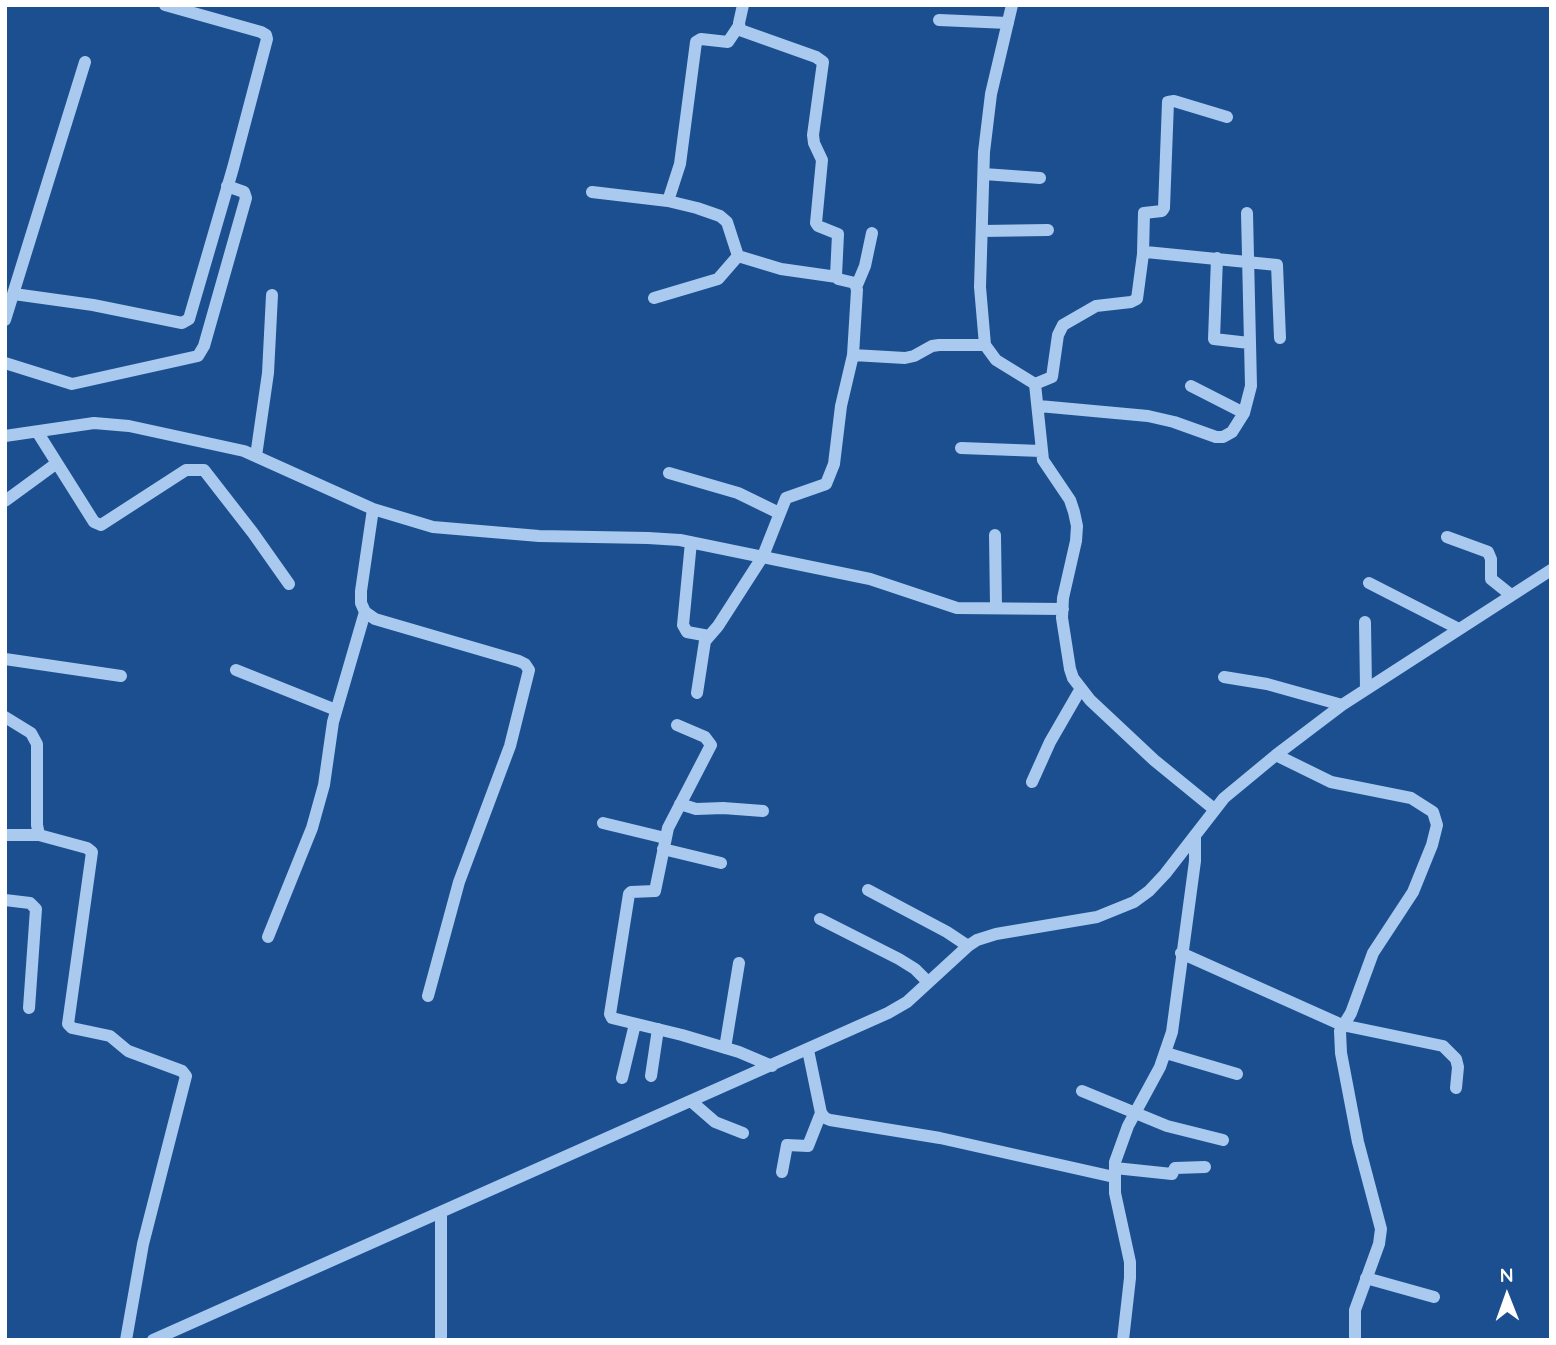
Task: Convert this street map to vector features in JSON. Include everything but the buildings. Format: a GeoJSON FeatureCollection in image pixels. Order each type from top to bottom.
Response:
{"type":"FeatureCollection","features":[{"type":"Feature","properties":{"kind":"street"},"geometry":{"type":"LineString","coordinates":[[14,294],[93,305],[182,323],[188,321],[266,36],[197,10],[165,5]]}},
{"type":"Feature","properties":{"kind":"street"},"geometry":{"type":"LineString","coordinates":[[668,201],[680,164],[696,42],[701,39],[728,42],[738,27],[743,5]]}},
{"type":"Feature","properties":{"kind":"street"},"geometry":{"type":"LineString","coordinates":[[1012,5],[991,94],[984,174],[981,287],[985,345],[996,360],[1035,384],[1043,460],[1070,500],[1077,526],[1062,609],[1070,669],[1080,690],[1154,761],[1214,810]]}},
{"type":"Feature","properties":{"kind":"street"},"geometry":{"type":"LineString","coordinates":[[939,20],[1008,23]]}},
{"type":"Feature","properties":{"kind":"street"},"geometry":{"type":"LineString","coordinates":[[738,27],[743,32],[816,57],[823,62],[813,135],[814,144],[822,160],[816,222],[818,226],[838,234],[837,277]]}},
{"type":"Feature","properties":{"kind":"street"},"geometry":{"type":"LineString","coordinates":[[5,320],[85,62]]}},
{"type":"Feature","properties":{"kind":"street"},"geometry":{"type":"LineString","coordinates":[[1035,384],[1052,377],[1058,335],[1063,325],[1096,306],[1137,299],[1143,254],[1144,213],[1161,211],[1164,208],[1168,102],[1174,101],[1227,117]]}},
{"type":"Feature","properties":{"kind":"street"},"geometry":{"type":"LineString","coordinates":[[984,174],[1040,178]]}},
{"type":"Feature","properties":{"kind":"street"},"geometry":{"type":"LineString","coordinates":[[5,363],[72,384],[198,356],[204,346],[246,198],[244,192],[227,186]]}},
{"type":"Feature","properties":{"kind":"street"},"geometry":{"type":"LineString","coordinates":[[592,192],[668,201],[720,216],[727,222],[738,256]]}},
{"type":"Feature","properties":{"kind":"street"},"geometry":{"type":"LineString","coordinates":[[1039,406],[1148,416],[1223,437],[1232,432],[1244,413],[1251,386],[1247,213]]}},
{"type":"Feature","properties":{"kind":"street"},"geometry":{"type":"LineString","coordinates":[[982,231],[1048,230]]}},
{"type":"Feature","properties":{"kind":"street"},"geometry":{"type":"LineString","coordinates":[[697,693],[705,641],[718,626],[763,556],[779,513],[789,495],[826,484],[834,464],[841,406],[853,355],[857,285],[865,266],[872,233]]}},
{"type":"Feature","properties":{"kind":"street"},"geometry":{"type":"LineString","coordinates":[[1143,254],[1149,251],[1275,264],[1278,268],[1280,338]]}},
{"type":"Feature","properties":{"kind":"street"},"geometry":{"type":"LineString","coordinates":[[738,256],[781,269],[837,277],[857,285]]}},
{"type":"Feature","properties":{"kind":"street"},"geometry":{"type":"LineString","coordinates":[[654,298],[718,279],[738,256]]}},
{"type":"Feature","properties":{"kind":"street"},"geometry":{"type":"LineString","coordinates":[[1217,258],[1214,339],[1249,343]]}},
{"type":"Feature","properties":{"kind":"street"},"geometry":{"type":"LineString","coordinates":[[256,456],[268,373],[272,295]]}},
{"type":"Feature","properties":{"kind":"street"},"geometry":{"type":"LineString","coordinates":[[853,355],[905,358],[932,346],[985,345]]}},
{"type":"Feature","properties":{"kind":"street"},"geometry":{"type":"LineString","coordinates":[[1191,386],[1244,413]]}},
{"type":"Feature","properties":{"kind":"street"},"geometry":{"type":"LineString","coordinates":[[5,436],[110,424],[215,444],[256,456],[373,509],[451,530],[691,542],[870,579],[957,608],[1062,609]]}},
{"type":"Feature","properties":{"kind":"street"},"geometry":{"type":"LineString","coordinates":[[38,433],[94,522],[101,525],[186,470],[204,470],[289,584]]}},
{"type":"Feature","properties":{"kind":"street"},"geometry":{"type":"LineString","coordinates":[[961,448],[1041,451]]}},
{"type":"Feature","properties":{"kind":"street"},"geometry":{"type":"LineString","coordinates":[[5,501],[57,463]]}},
{"type":"Feature","properties":{"kind":"street"},"geometry":{"type":"LineString","coordinates":[[669,473],[738,494],[779,513]]}},
{"type":"Feature","properties":{"kind":"street"},"geometry":{"type":"LineString","coordinates":[[373,509],[361,591],[361,603],[365,612],[375,619],[519,661],[529,670],[510,746],[459,882],[428,996]]}},
{"type":"Feature","properties":{"kind":"street"},"geometry":{"type":"LineString","coordinates":[[995,535],[996,607]]}},
{"type":"Feature","properties":{"kind":"street"},"geometry":{"type":"LineString","coordinates":[[1447,537],[1488,552],[1491,559],[1491,579],[1511,595]]}},
{"type":"Feature","properties":{"kind":"street"},"geometry":{"type":"LineString","coordinates":[[691,542],[683,625],[687,632],[709,636]]}},
{"type":"Feature","properties":{"kind":"street"},"geometry":{"type":"LineString","coordinates":[[153,1340],[888,1013],[907,1002],[968,946],[996,934],[1097,917],[1119,910],[1149,891],[1214,810],[1276,755],[1342,705],[1551,570]]}},
{"type":"Feature","properties":{"kind":"street"},"geometry":{"type":"LineString","coordinates":[[1369,583],[1459,629]]}},
{"type":"Feature","properties":{"kind":"street"},"geometry":{"type":"LineString","coordinates":[[268,937],[312,828],[324,785],[337,710],[365,612]]}},
{"type":"Feature","properties":{"kind":"street"},"geometry":{"type":"LineString","coordinates":[[1365,622],[1366,689]]}},
{"type":"Feature","properties":{"kind":"street"},"geometry":{"type":"LineString","coordinates":[[5,659],[121,676]]}},
{"type":"Feature","properties":{"kind":"street"},"geometry":{"type":"LineString","coordinates":[[236,670],[337,710]]}},
{"type":"Feature","properties":{"kind":"street"},"geometry":{"type":"LineString","coordinates":[[1224,677],[1267,684],[1342,705]]}},
{"type":"Feature","properties":{"kind":"street"},"geometry":{"type":"LineString","coordinates":[[1032,782],[1050,741],[1080,690]]}},
{"type":"Feature","properties":{"kind":"street"},"geometry":{"type":"LineString","coordinates":[[5,717],[31,733],[37,744],[39,835]]}},
{"type":"Feature","properties":{"kind":"street"},"geometry":{"type":"LineString","coordinates":[[677,725],[705,737],[711,745],[680,804],[664,844],[655,891],[629,894],[612,1018],[725,1048],[772,1066]]}},
{"type":"Feature","properties":{"kind":"street"},"geometry":{"type":"LineString","coordinates":[[1276,755],[1331,782],[1411,798],[1427,807],[1436,818],[1437,825],[1433,845],[1412,892],[1373,953],[1351,1013],[1342,1025],[1339,1036],[1358,1142],[1381,1229],[1379,1244],[1355,1310],[1355,1340]]}},
{"type":"Feature","properties":{"kind":"street"},"geometry":{"type":"LineString","coordinates":[[680,804],[696,809],[763,811]]}},
{"type":"Feature","properties":{"kind":"street"},"geometry":{"type":"LineString","coordinates":[[603,823],[721,863]]}},
{"type":"Feature","properties":{"kind":"street"},"geometry":{"type":"LineString","coordinates":[[5,835],[39,835],[87,848],[92,852],[68,1021],[70,1027],[110,1036],[128,1051],[182,1071],[186,1076],[143,1244],[127,1340]]}},
{"type":"Feature","properties":{"kind":"street"},"geometry":{"type":"LineString","coordinates":[[1123,1340],[1130,1262],[1116,1199],[1114,1172],[1118,1153],[1135,1111],[1166,1053],[1174,1022],[1195,861],[1195,835]]}},
{"type":"Feature","properties":{"kind":"street"},"geometry":{"type":"LineString","coordinates":[[868,890],[941,928],[968,946]]}},
{"type":"Feature","properties":{"kind":"street"},"geometry":{"type":"LineString","coordinates":[[5,900],[30,903],[36,909],[29,1008]]}},
{"type":"Feature","properties":{"kind":"street"},"geometry":{"type":"LineString","coordinates":[[820,919],[899,959],[915,969],[928,982]]}},
{"type":"Feature","properties":{"kind":"street"},"geometry":{"type":"LineString","coordinates":[[1181,953],[1342,1025],[1443,1046],[1456,1059],[1456,1088]]}},
{"type":"Feature","properties":{"kind":"street"},"geometry":{"type":"LineString","coordinates":[[725,1048],[739,963]]}},
{"type":"Feature","properties":{"kind":"street"},"geometry":{"type":"LineString","coordinates":[[622,1078],[635,1024]]}},
{"type":"Feature","properties":{"kind":"street"},"geometry":{"type":"LineString","coordinates":[[651,1076],[657,1029]]}},
{"type":"Feature","properties":{"kind":"street"},"geometry":{"type":"LineString","coordinates":[[782,1172],[787,1145],[808,1146],[821,1113],[808,1049]]}},
{"type":"Feature","properties":{"kind":"street"},"geometry":{"type":"LineString","coordinates":[[1166,1053],[1237,1074]]}},
{"type":"Feature","properties":{"kind":"street"},"geometry":{"type":"LineString","coordinates":[[1082,1091],[1167,1126],[1223,1140]]}},
{"type":"Feature","properties":{"kind":"street"},"geometry":{"type":"LineString","coordinates":[[692,1102],[715,1122],[743,1133]]}},
{"type":"Feature","properties":{"kind":"street"},"geometry":{"type":"LineString","coordinates":[[821,1113],[830,1121],[940,1138],[1114,1172],[1172,1174],[1174,1168],[1205,1167]]}},
{"type":"Feature","properties":{"kind":"street"},"geometry":{"type":"LineString","coordinates":[[441,1212],[441,1340]]}},
{"type":"Feature","properties":{"kind":"street"},"geometry":{"type":"LineString","coordinates":[[1366,1278],[1434,1297]]}}]}
